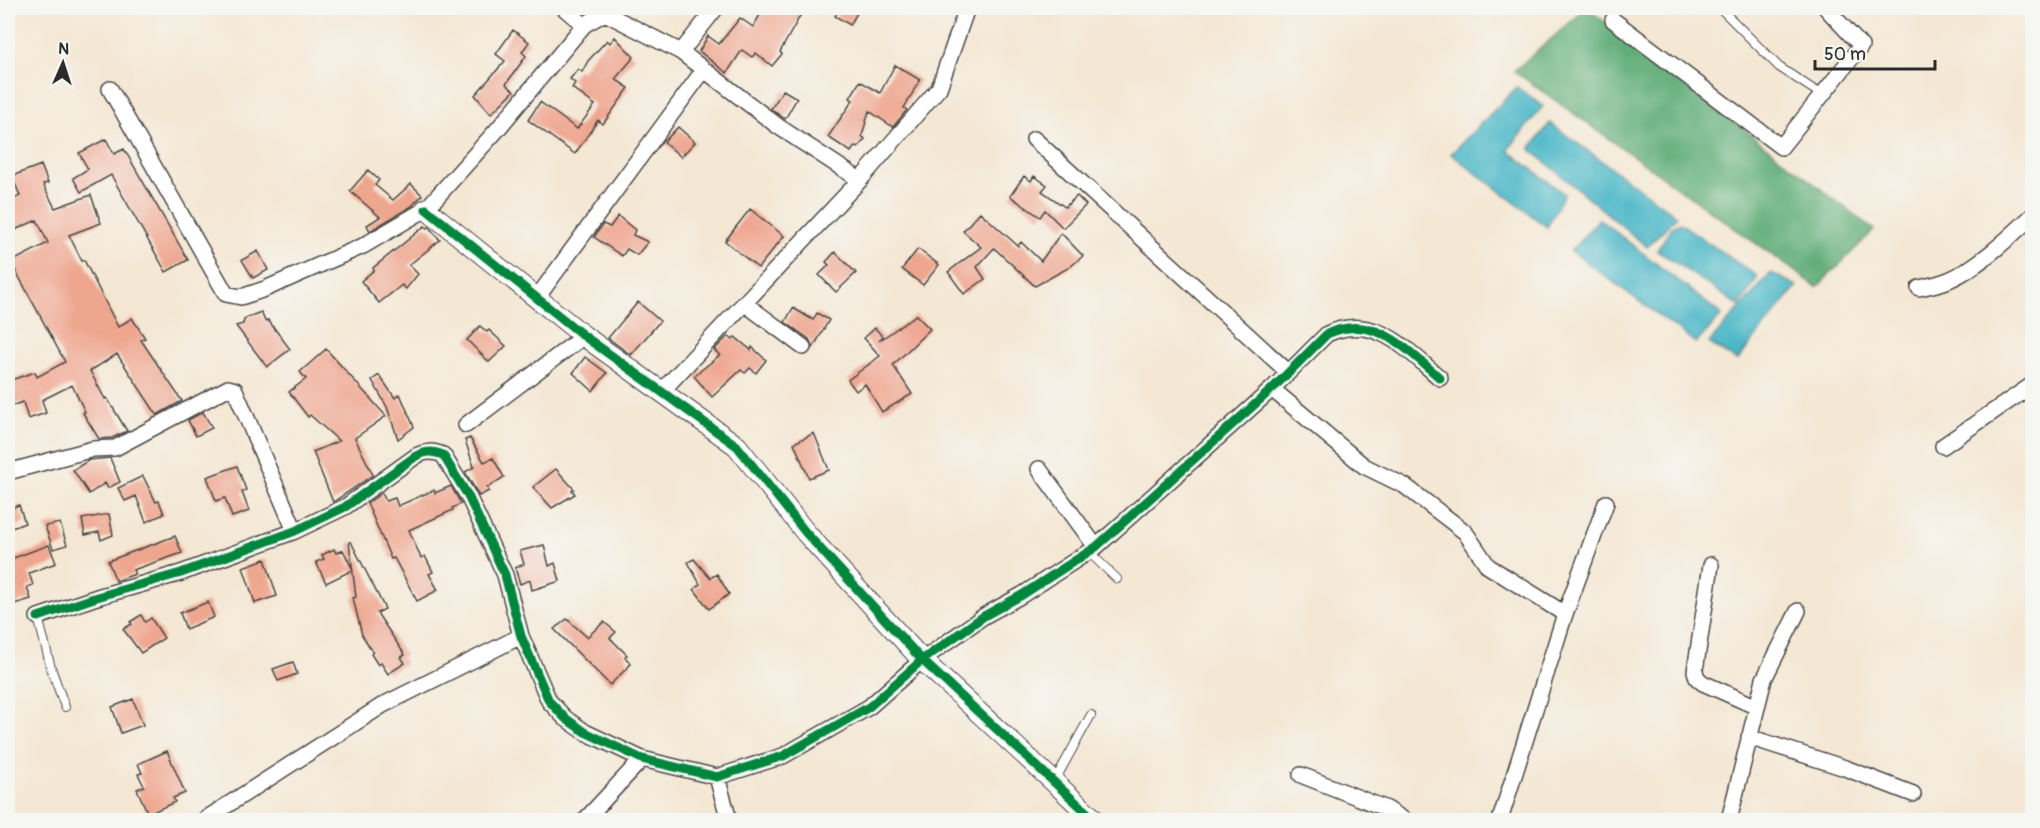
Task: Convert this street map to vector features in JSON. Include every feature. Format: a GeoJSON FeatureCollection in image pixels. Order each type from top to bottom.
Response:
{"type":"FeatureCollection","features":[{"type":"Feature","properties":{"kind":"street"},"geometry":{"type":"LineString","coordinates":[[564,8],[584,25]]}},
{"type":"Feature","properties":{"kind":"street"},"geometry":{"type":"LineString","coordinates":[[681,52],[716,8]]}},
{"type":"Feature","properties":{"kind":"street"},"geometry":{"type":"LineString","coordinates":[[661,392],[860,180],[939,87],[967,8]]}},
{"type":"Feature","properties":{"kind":"street"},"geometry":{"type":"LineString","coordinates":[[1613,20],[1781,147],[1861,46],[1826,8]]}},
{"type":"Feature","properties":{"kind":"street"},"geometry":{"type":"LineString","coordinates":[[110,89],[226,294],[241,297],[363,246],[426,209],[497,130],[584,25],[607,10],[681,52],[779,127],[860,180]]}},
{"type":"Feature","properties":{"kind":"street"},"geometry":{"type":"LineString","coordinates":[[536,299],[703,71]]}},
{"type":"Feature","properties":{"kind":"street"},"geometry":{"type":"LineString","coordinates":[[1034,139],[1288,372]]}},
{"type":"Feature","properties":{"kind":"street"},"geometry":{"type":"LineString","coordinates":[[426,209],[584,336],[737,446],[806,533],[922,660],[1095,820]]}},
{"type":"Feature","properties":{"kind":"street"},"geometry":{"type":"LineString","coordinates":[[1919,288],[1947,280],[1966,271],[2032,216]]}},
{"type":"Feature","properties":{"kind":"street"},"geometry":{"type":"LineString","coordinates":[[744,303],[803,347]]}},
{"type":"Feature","properties":{"kind":"street"},"geometry":{"type":"LineString","coordinates":[[38,617],[181,573],[295,531],[345,507],[416,456],[425,452],[434,452],[443,455],[468,496],[505,575],[521,636],[549,701],[565,718],[585,732],[642,759],[717,777],[783,756],[869,707],[922,660],[984,616],[1022,595],[1092,549],[1272,388],[1328,334],[1339,329],[1356,327],[1388,335],[1440,378]]}},
{"type":"Feature","properties":{"kind":"street"},"geometry":{"type":"LineString","coordinates":[[466,424],[584,336]]}},
{"type":"Feature","properties":{"kind":"street"},"geometry":{"type":"LineString","coordinates":[[1943,446],[2032,385]]}},
{"type":"Feature","properties":{"kind":"street"},"geometry":{"type":"LineString","coordinates":[[8,472],[93,449],[116,448],[228,388],[235,390],[295,531]]}},
{"type":"Feature","properties":{"kind":"street"},"geometry":{"type":"LineString","coordinates":[[1272,388],[1364,466],[1405,486],[1465,532],[1488,566],[1565,614]]}},
{"type":"Feature","properties":{"kind":"street"},"geometry":{"type":"LineString","coordinates":[[1039,469],[1092,549]]}},
{"type":"Feature","properties":{"kind":"street"},"geometry":{"type":"LineString","coordinates":[[1500,820],[1565,614],[1606,503]]}},
{"type":"Feature","properties":{"kind":"street"},"geometry":{"type":"LineString","coordinates":[[1711,565],[1695,671],[1697,678],[1703,683],[1757,707]]}},
{"type":"Feature","properties":{"kind":"street"},"geometry":{"type":"LineString","coordinates":[[1729,820],[1764,679],[1798,611]]}},
{"type":"Feature","properties":{"kind":"street"},"geometry":{"type":"LineString","coordinates":[[204,820],[383,705],[521,636]]}},
{"type":"Feature","properties":{"kind":"street"},"geometry":{"type":"LineString","coordinates":[[1749,737],[1845,768],[1913,794]]}},
{"type":"Feature","properties":{"kind":"street"},"geometry":{"type":"LineString","coordinates":[[585,820],[642,759]]}},
{"type":"Feature","properties":{"kind":"street"},"geometry":{"type":"LineString","coordinates":[[1301,775],[1387,809],[1404,820]]}},
{"type":"Feature","properties":{"kind":"street"},"geometry":{"type":"LineString","coordinates":[[717,777],[729,820]]}},
{"type":"Feature","properties":{"kind":"lane"},"geometry":{"type":"LineString","coordinates":[[1720,8],[1779,68],[1822,95]]}},
{"type":"Feature","properties":{"kind":"lane"},"geometry":{"type":"LineString","coordinates":[[1092,549],[1118,579]]}},
{"type":"Feature","properties":{"kind":"lane"},"geometry":{"type":"LineString","coordinates":[[38,617],[51,668],[65,707]]}},
{"type":"Feature","properties":{"kind":"lane"},"geometry":{"type":"LineString","coordinates":[[1054,782],[1091,714]]}},
{"type":"Feature","properties":{"kind":"green space"},"geometry":{"type":"Polygon","coordinates":[[[1587,8],[1874,230],[1817,287],[1514,71],[1587,8]]]}},
{"type":"Feature","properties":{"kind":"water"},"geometry":{"type":"Polygon","coordinates":[[[1517,87],[1543,106],[1508,150],[1564,194],[1547,227],[1451,154],[1517,87]]]}},
{"type":"Feature","properties":{"kind":"water"},"geometry":{"type":"Polygon","coordinates":[[[1550,123],[1677,216],[1647,247],[1530,149],[1550,123]]]}},
{"type":"Feature","properties":{"kind":"water"},"geometry":{"type":"Polygon","coordinates":[[[1599,219],[1722,315],[1696,343],[1571,251],[1599,219]]]}},
{"type":"Feature","properties":{"kind":"water"},"geometry":{"type":"Polygon","coordinates":[[[1680,223],[1758,277],[1739,306],[1657,250],[1672,227],[1680,223]]]}},
{"type":"Feature","properties":{"kind":"water"},"geometry":{"type":"Polygon","coordinates":[[[1771,273],[1797,286],[1737,361],[1709,343],[1771,273]]]}},
{"type":"Feature","properties":{"kind":"building"},"geometry":{"type":"Polygon","coordinates":[[[764,8],[790,8],[801,14],[780,52],[782,54],[772,66],[756,53],[752,57],[742,50],[727,73],[699,51],[708,36],[719,44],[740,18],[753,27],[764,8]]]}},
{"type":"Feature","properties":{"kind":"building"},"geometry":{"type":"Polygon","coordinates":[[[840,8],[860,8],[850,25],[835,16],[840,8]]]}},
{"type":"Feature","properties":{"kind":"building"},"geometry":{"type":"Polygon","coordinates":[[[513,30],[529,42],[522,52],[526,56],[506,84],[514,91],[491,114],[475,95],[505,61],[496,54],[513,30]]]}},
{"type":"Feature","properties":{"kind":"building"},"geometry":{"type":"Polygon","coordinates":[[[615,37],[634,57],[615,79],[629,88],[603,124],[598,120],[575,154],[528,120],[540,102],[577,129],[595,105],[572,88],[575,83],[570,79],[578,69],[582,72],[588,61],[607,40],[610,43],[615,37]]]}},
{"type":"Feature","properties":{"kind":"building"},"geometry":{"type":"Polygon","coordinates":[[[895,65],[920,80],[904,108],[907,110],[893,127],[869,111],[862,136],[865,139],[858,148],[855,146],[851,152],[828,137],[853,100],[850,98],[860,81],[880,93],[895,65]]]}},
{"type":"Feature","properties":{"kind":"building"},"geometry":{"type":"Polygon","coordinates":[[[783,90],[797,98],[785,119],[771,109],[783,90]]]}},
{"type":"Feature","properties":{"kind":"building"},"geometry":{"type":"Polygon","coordinates":[[[678,127],[695,142],[681,157],[664,142],[678,127]]]}},
{"type":"Feature","properties":{"kind":"building"},"geometry":{"type":"Polygon","coordinates":[[[106,139],[114,154],[124,149],[188,260],[166,272],[111,175],[81,192],[73,178],[88,169],[79,153],[106,139]]]}},
{"type":"Feature","properties":{"kind":"building"},"geometry":{"type":"Polygon","coordinates":[[[41,165],[48,183],[43,184],[55,208],[91,195],[101,223],[69,235],[118,327],[132,318],[145,338],[141,340],[182,401],[157,415],[117,354],[90,371],[105,399],[107,398],[127,431],[112,438],[99,439],[83,413],[85,412],[72,385],[42,400],[46,413],[28,419],[23,402],[8,407],[8,381],[35,372],[37,377],[65,362],[11,262],[48,243],[37,220],[8,233],[8,202],[20,196],[12,176],[41,165]]]}},
{"type":"Feature","properties":{"kind":"building"},"geometry":{"type":"Polygon","coordinates":[[[368,170],[379,180],[375,185],[393,200],[411,184],[422,195],[412,206],[370,231],[367,225],[380,217],[350,191],[368,170]]]}},
{"type":"Feature","properties":{"kind":"building"},"geometry":{"type":"Polygon","coordinates":[[[1024,176],[1031,181],[1034,176],[1047,185],[1042,191],[1065,207],[1077,196],[1086,205],[1063,228],[1045,210],[1040,217],[1010,196],[1024,176]]]}},
{"type":"Feature","properties":{"kind":"building"},"geometry":{"type":"Polygon","coordinates":[[[750,209],[784,236],[758,268],[725,241],[750,209]]]}},
{"type":"Feature","properties":{"kind":"building"},"geometry":{"type":"Polygon","coordinates":[[[980,212],[1018,246],[1021,242],[1041,261],[1061,233],[1083,256],[1070,267],[1035,286],[994,248],[977,267],[985,279],[964,294],[948,272],[981,247],[963,231],[980,212]]]}},
{"type":"Feature","properties":{"kind":"building"},"geometry":{"type":"Polygon","coordinates":[[[618,216],[635,230],[633,235],[648,242],[637,255],[627,249],[622,256],[594,237],[603,224],[610,227],[618,216]]]}},
{"type":"Feature","properties":{"kind":"building"},"geometry":{"type":"Polygon","coordinates":[[[425,226],[429,227],[440,240],[409,265],[418,274],[406,289],[402,285],[379,303],[361,281],[374,270],[373,268],[425,226]]]}},
{"type":"Feature","properties":{"kind":"building"},"geometry":{"type":"Polygon","coordinates":[[[918,249],[939,265],[923,285],[902,269],[918,249]]]}},
{"type":"Feature","properties":{"kind":"building"},"geometry":{"type":"Polygon","coordinates":[[[258,251],[268,270],[253,278],[242,260],[258,251]]]}},
{"type":"Feature","properties":{"kind":"building"},"geometry":{"type":"Polygon","coordinates":[[[835,252],[856,273],[836,292],[819,275],[829,265],[826,262],[835,252]]]}},
{"type":"Feature","properties":{"kind":"building"},"geometry":{"type":"Polygon","coordinates":[[[638,302],[660,321],[631,355],[608,338],[638,302]]]}},
{"type":"Feature","properties":{"kind":"building"},"geometry":{"type":"Polygon","coordinates":[[[793,308],[813,320],[817,313],[829,320],[813,348],[809,339],[785,322],[793,308]]]}},
{"type":"Feature","properties":{"kind":"building"},"geometry":{"type":"Polygon","coordinates":[[[261,312],[265,321],[268,320],[290,349],[267,367],[236,326],[243,324],[248,317],[261,312]]]}},
{"type":"Feature","properties":{"kind":"building"},"geometry":{"type":"Polygon","coordinates":[[[916,315],[930,329],[893,365],[912,394],[882,412],[865,384],[856,391],[848,380],[880,356],[864,338],[875,328],[883,337],[879,341],[916,315]]]}},
{"type":"Feature","properties":{"kind":"building"},"geometry":{"type":"Polygon","coordinates":[[[480,326],[487,332],[489,330],[506,346],[489,362],[467,340],[480,326]]]}},
{"type":"Feature","properties":{"kind":"building"},"geometry":{"type":"Polygon","coordinates":[[[728,336],[732,339],[735,337],[751,350],[752,347],[766,360],[756,373],[750,368],[745,373],[741,370],[712,397],[694,376],[720,355],[714,350],[728,336]]]}},
{"type":"Feature","properties":{"kind":"building"},"geometry":{"type":"Polygon","coordinates":[[[326,349],[386,416],[355,438],[373,475],[333,502],[313,452],[339,441],[310,415],[308,417],[289,392],[306,379],[300,372],[326,349]]]}},
{"type":"Feature","properties":{"kind":"building"},"geometry":{"type":"Polygon","coordinates":[[[585,357],[607,373],[593,391],[573,373],[585,357]]]}},
{"type":"Feature","properties":{"kind":"building"},"geometry":{"type":"Polygon","coordinates":[[[379,375],[395,398],[400,394],[414,427],[398,439],[387,407],[372,380],[379,375]]]}},
{"type":"Feature","properties":{"kind":"building"},"geometry":{"type":"Polygon","coordinates":[[[203,412],[212,428],[196,436],[188,420],[203,412]]]}},
{"type":"Feature","properties":{"kind":"building"},"geometry":{"type":"Polygon","coordinates":[[[814,433],[829,470],[809,478],[794,443],[814,433]]]}},
{"type":"Feature","properties":{"kind":"building"},"geometry":{"type":"Polygon","coordinates":[[[470,438],[484,462],[493,458],[504,477],[487,488],[489,491],[479,496],[465,472],[474,467],[465,440],[470,438]]]}},
{"type":"Feature","properties":{"kind":"building"},"geometry":{"type":"Polygon","coordinates":[[[110,458],[120,482],[108,488],[105,483],[89,494],[73,470],[89,460],[110,458]]]}},
{"type":"Feature","properties":{"kind":"building"},"geometry":{"type":"Polygon","coordinates":[[[237,466],[246,490],[242,492],[249,511],[232,517],[225,498],[216,501],[207,477],[237,466]]]}},
{"type":"Feature","properties":{"kind":"building"},"geometry":{"type":"Polygon","coordinates":[[[556,469],[574,489],[572,490],[575,494],[552,508],[533,487],[556,469]]]}},
{"type":"Feature","properties":{"kind":"building"},"geometry":{"type":"Polygon","coordinates":[[[143,476],[156,502],[159,501],[164,514],[146,522],[136,496],[125,501],[118,488],[143,476]]]}},
{"type":"Feature","properties":{"kind":"building"},"geometry":{"type":"Polygon","coordinates":[[[451,486],[461,504],[409,530],[421,558],[425,556],[433,572],[429,574],[438,590],[417,601],[394,558],[391,559],[367,503],[382,493],[386,501],[395,498],[398,506],[434,490],[435,493],[451,486]]]}},
{"type":"Feature","properties":{"kind":"building"},"geometry":{"type":"Polygon","coordinates":[[[19,505],[25,523],[12,528],[8,509],[19,505]]]}},
{"type":"Feature","properties":{"kind":"building"},"geometry":{"type":"Polygon","coordinates":[[[109,514],[113,535],[101,540],[99,532],[85,535],[82,519],[109,514]]]}},
{"type":"Feature","properties":{"kind":"building"},"geometry":{"type":"Polygon","coordinates":[[[60,523],[67,545],[53,549],[45,526],[60,523]]]}},
{"type":"Feature","properties":{"kind":"building"},"geometry":{"type":"Polygon","coordinates":[[[175,536],[182,553],[133,570],[135,574],[116,581],[108,561],[175,536]]]}},
{"type":"Feature","properties":{"kind":"building"},"geometry":{"type":"Polygon","coordinates":[[[349,542],[385,609],[377,613],[405,655],[401,657],[405,663],[388,674],[381,663],[378,665],[362,635],[353,598],[356,597],[349,542]]]}},
{"type":"Feature","properties":{"kind":"building"},"geometry":{"type":"Polygon","coordinates":[[[49,545],[56,563],[29,573],[33,585],[27,587],[31,599],[8,606],[8,560],[49,545]]]}},
{"type":"Feature","properties":{"kind":"building"},"geometry":{"type":"Polygon","coordinates":[[[544,545],[549,566],[555,563],[560,581],[532,590],[530,580],[520,584],[515,568],[524,564],[520,551],[544,545]]]}},
{"type":"Feature","properties":{"kind":"building"},"geometry":{"type":"Polygon","coordinates":[[[334,549],[336,553],[343,550],[353,570],[326,583],[316,562],[324,559],[322,555],[334,549]]]}},
{"type":"Feature","properties":{"kind":"building"},"geometry":{"type":"Polygon","coordinates":[[[265,559],[277,596],[255,603],[243,567],[265,559]]]}},
{"type":"Feature","properties":{"kind":"building"},"geometry":{"type":"Polygon","coordinates":[[[694,559],[710,578],[717,574],[729,594],[709,609],[694,589],[700,584],[688,562],[694,559]]]}},
{"type":"Feature","properties":{"kind":"building"},"geometry":{"type":"Polygon","coordinates":[[[208,602],[214,617],[186,629],[180,613],[208,602]]]}},
{"type":"Feature","properties":{"kind":"building"},"geometry":{"type":"Polygon","coordinates":[[[141,615],[145,622],[151,618],[164,638],[141,653],[123,629],[141,615]]]}},
{"type":"Feature","properties":{"kind":"building"},"geometry":{"type":"Polygon","coordinates":[[[567,619],[587,637],[604,622],[616,632],[610,638],[627,655],[625,657],[631,664],[610,685],[554,629],[567,619]]]}},
{"type":"Feature","properties":{"kind":"building"},"geometry":{"type":"Polygon","coordinates":[[[293,662],[297,674],[278,681],[273,669],[293,662]]]}},
{"type":"Feature","properties":{"kind":"building"},"geometry":{"type":"Polygon","coordinates":[[[133,699],[143,725],[121,733],[112,707],[133,699]]]}},
{"type":"Feature","properties":{"kind":"building"},"geometry":{"type":"Polygon","coordinates":[[[167,751],[185,793],[173,798],[175,802],[148,814],[137,789],[144,786],[138,774],[142,773],[138,764],[167,751]]]}},
{"type":"Feature","properties":{"kind":"cycle path"},"geometry":{"type":"LineString","coordinates":[[426,209],[584,336],[737,446],[806,533],[922,660],[1095,820]]}},
{"type":"Feature","properties":{"kind":"cycle path"},"geometry":{"type":"LineString","coordinates":[[38,617],[181,573],[295,531],[345,507],[416,456],[426,452],[436,453],[443,455],[468,496],[505,575],[521,636],[549,701],[565,718],[585,732],[642,759],[717,777],[783,756],[869,707],[922,660],[984,616],[1022,595],[1096,547],[1272,389],[1327,334],[1344,328],[1375,331],[1402,346],[1440,378]]}}]}
